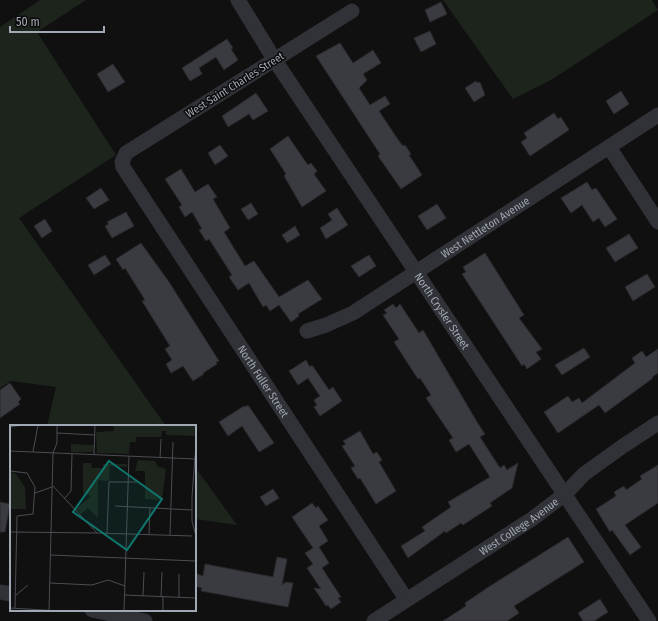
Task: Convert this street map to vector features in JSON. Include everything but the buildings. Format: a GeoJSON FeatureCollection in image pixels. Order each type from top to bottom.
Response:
{"type":"FeatureCollection","features":[{"type":"Feature","properties":{"kind":"street","name":"North Crysler Street"},"geometry":{"type":"LineString","coordinates":[[238,0],[274,59],[418,272],[649,621]]}},
{"type":"Feature","properties":{"kind":"street","name":"West Saint Charles Street"},"geometry":{"type":"LineString","coordinates":[[122,162],[126,153],[352,11]]}},
{"type":"Feature","properties":{"kind":"street","name":"West Nettleton Avenue"},"geometry":{"type":"LineString","coordinates":[[307,331],[326,325],[353,313],[658,115]]}},
{"type":"Feature","properties":{"kind":"street"},"geometry":{"type":"LineString","coordinates":[[609,147],[658,222]]}},
{"type":"Feature","properties":{"kind":"street","name":"North Fuller Street"},"geometry":{"type":"LineString","coordinates":[[122,162],[123,167],[406,599]]}},
{"type":"Feature","properties":{"kind":"street","name":"West College Avenue"},"geometry":{"type":"LineString","coordinates":[[374,621],[532,519],[565,494],[584,474],[622,446],[658,423]]}},
{"type":"Feature","properties":{"kind":"street"},"geometry":{"type":"LineString","coordinates":[[0,592],[10,594]]}},
{"type":"Feature","properties":{"kind":"street"},"geometry":{"type":"LineString","coordinates":[[97,611],[145,621]]}},
{"type":"Feature","properties":{"kind":"shaded area"},"geometry":{"type":"Polygon","coordinates":[[[40,0],[86,0],[37,32],[116,155],[19,218],[165,425],[47,425],[56,387],[11,381],[0,388],[0,27],[40,0]]]}},
{"type":"Feature","properties":{"kind":"shaded area"},"geometry":{"type":"Polygon","coordinates":[[[443,0],[652,0],[658,10],[551,80],[513,99],[443,0]]]}},
{"type":"Feature","properties":{"kind":"shaded area"},"geometry":{"type":"Polygon","coordinates":[[[196,468],[237,525],[196,519],[196,468]]]}}]}
